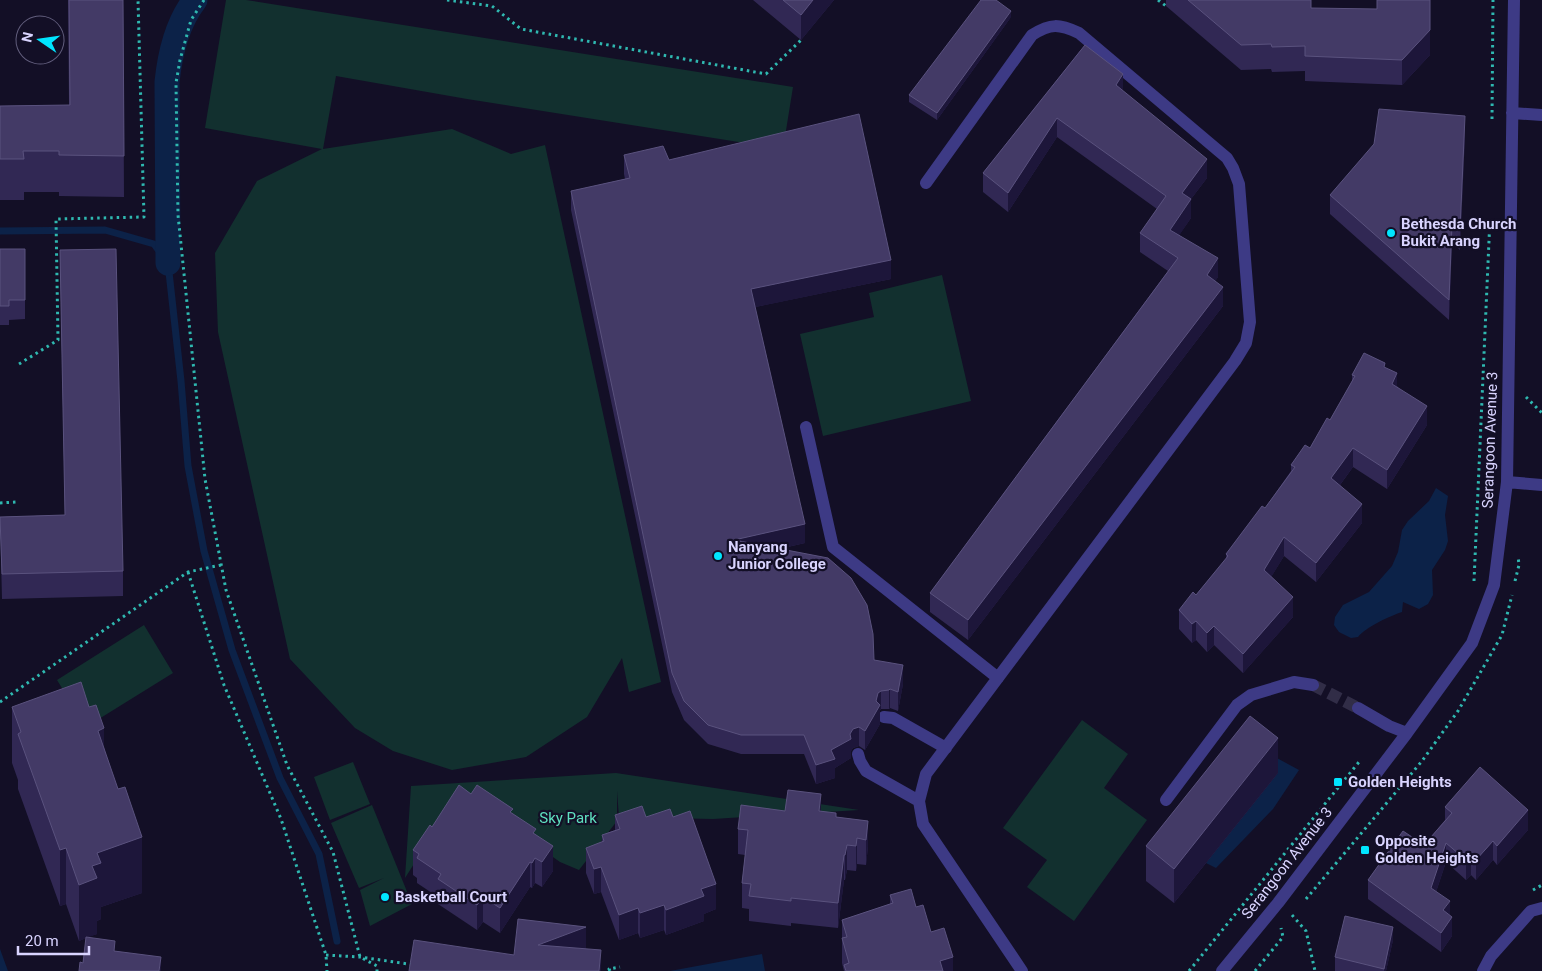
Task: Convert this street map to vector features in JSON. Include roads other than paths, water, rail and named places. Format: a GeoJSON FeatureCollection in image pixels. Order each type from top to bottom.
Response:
{"type":"FeatureCollection","features":[{"type":"Feature","properties":{"kind":"street","name":"Serangoon Avenue 3"},"geometry":{"type":"LineString","coordinates":[[1222,971],[1278,903],[1407,733],[1472,643],[1494,585],[1507,482],[1514,0]]}},
{"type":"Feature","properties":{"kind":"street"},"geometry":{"type":"LineString","coordinates":[[926,183],[1032,35],[1045,27],[1061,26],[1079,33],[1227,158],[1239,184],[1250,322],[1246,343],[1235,362],[926,774],[919,801],[923,824],[1022,971]]}},
{"type":"Feature","properties":{"kind":"street"},"geometry":{"type":"LineString","coordinates":[[1512,113],[1542,114]]}},
{"type":"Feature","properties":{"kind":"street"},"geometry":{"type":"LineString","coordinates":[[806,427],[833,547],[998,678]]}},
{"type":"Feature","properties":{"kind":"street"},"geometry":{"type":"LineString","coordinates":[[1507,482],[1542,486]]}},
{"type":"Feature","properties":{"kind":"street"},"geometry":{"type":"LineString","coordinates":[[1166,800],[1237,705],[1251,695],[1294,682],[1313,685]]}},
{"type":"Feature","properties":{"kind":"street"},"geometry":{"type":"LineString","coordinates":[[1358,708],[1389,726],[1407,733]]}},
{"type":"Feature","properties":{"kind":"street"},"geometry":{"type":"LineString","coordinates":[[884,718],[893,718],[946,748]]}},
{"type":"Feature","properties":{"kind":"street"},"geometry":{"type":"LineString","coordinates":[[858,754],[866,771],[919,801]]}},
{"type":"Feature","properties":{"kind":"street"},"geometry":{"type":"LineString","coordinates":[[1483,971],[1491,956],[1531,911],[1542,908]]}},
{"type":"Feature","properties":{"kind":"water"},"geometry":{"type":"Polygon","coordinates":[[[1436,488],[1448,496],[1445,515],[1448,541],[1445,550],[1432,570],[1433,595],[1428,604],[1419,609],[1403,602],[1402,612],[1372,626],[1358,637],[1351,638],[1339,632],[1334,625],[1335,617],[1343,605],[1369,592],[1392,566],[1398,552],[1402,530],[1408,521],[1429,501],[1436,488]]]}},
{"type":"Feature","properties":{"kind":"water"},"geometry":{"type":"Polygon","coordinates":[[[1275,757],[1299,770],[1273,809],[1216,868],[1206,863],[1275,757]]]}},
{"type":"Feature","properties":{"kind":"water"},"geometry":{"type":"Polygon","coordinates":[[[0,949],[8,971],[0,971],[0,949]]]}},
{"type":"Feature","properties":{"kind":"water"},"geometry":{"type":"Polygon","coordinates":[[[762,954],[765,971],[670,971],[762,954]]]}},
{"type":"Feature","properties":{"kind":"waterway"},"geometry":{"type":"LineString","coordinates":[[168,263],[167,82],[175,39],[183,18],[195,0]]}},
{"type":"Feature","properties":{"kind":"waterway"},"geometry":{"type":"LineString","coordinates":[[0,231],[105,230],[154,244],[168,263],[188,466],[204,551],[232,650],[280,778],[319,854],[337,941]]}},
{"type":"Feature","properties":{"kind":"tunnel"},"geometry":{"type":"LineString","coordinates":[[1313,685],[1358,708]]}},
{"type":"Feature","properties":{"kind":"place","name":"Bethesda Church Bukit Arang"},"geometry":{"type":"Point","coordinates":[1391,233]}},
{"type":"Feature","properties":{"kind":"place","name":"Nanyang Junior College"},"geometry":{"type":"Point","coordinates":[718,556]}},
{"type":"Feature","properties":{"kind":"place","name":"Golden Heights"},"geometry":{"type":"Point","coordinates":[1338,782]}},
{"type":"Feature","properties":{"kind":"place","name":"Opposite Golden Heights"},"geometry":{"type":"Point","coordinates":[1365,850]}},
{"type":"Feature","properties":{"kind":"place","name":"Basketball Court"},"geometry":{"type":"Point","coordinates":[385,897]}},
{"type":"Feature","properties":{"kind":"park label","name":"Sky Park"},"geometry":{"type":"Point","coordinates":[568,818]}}]}
